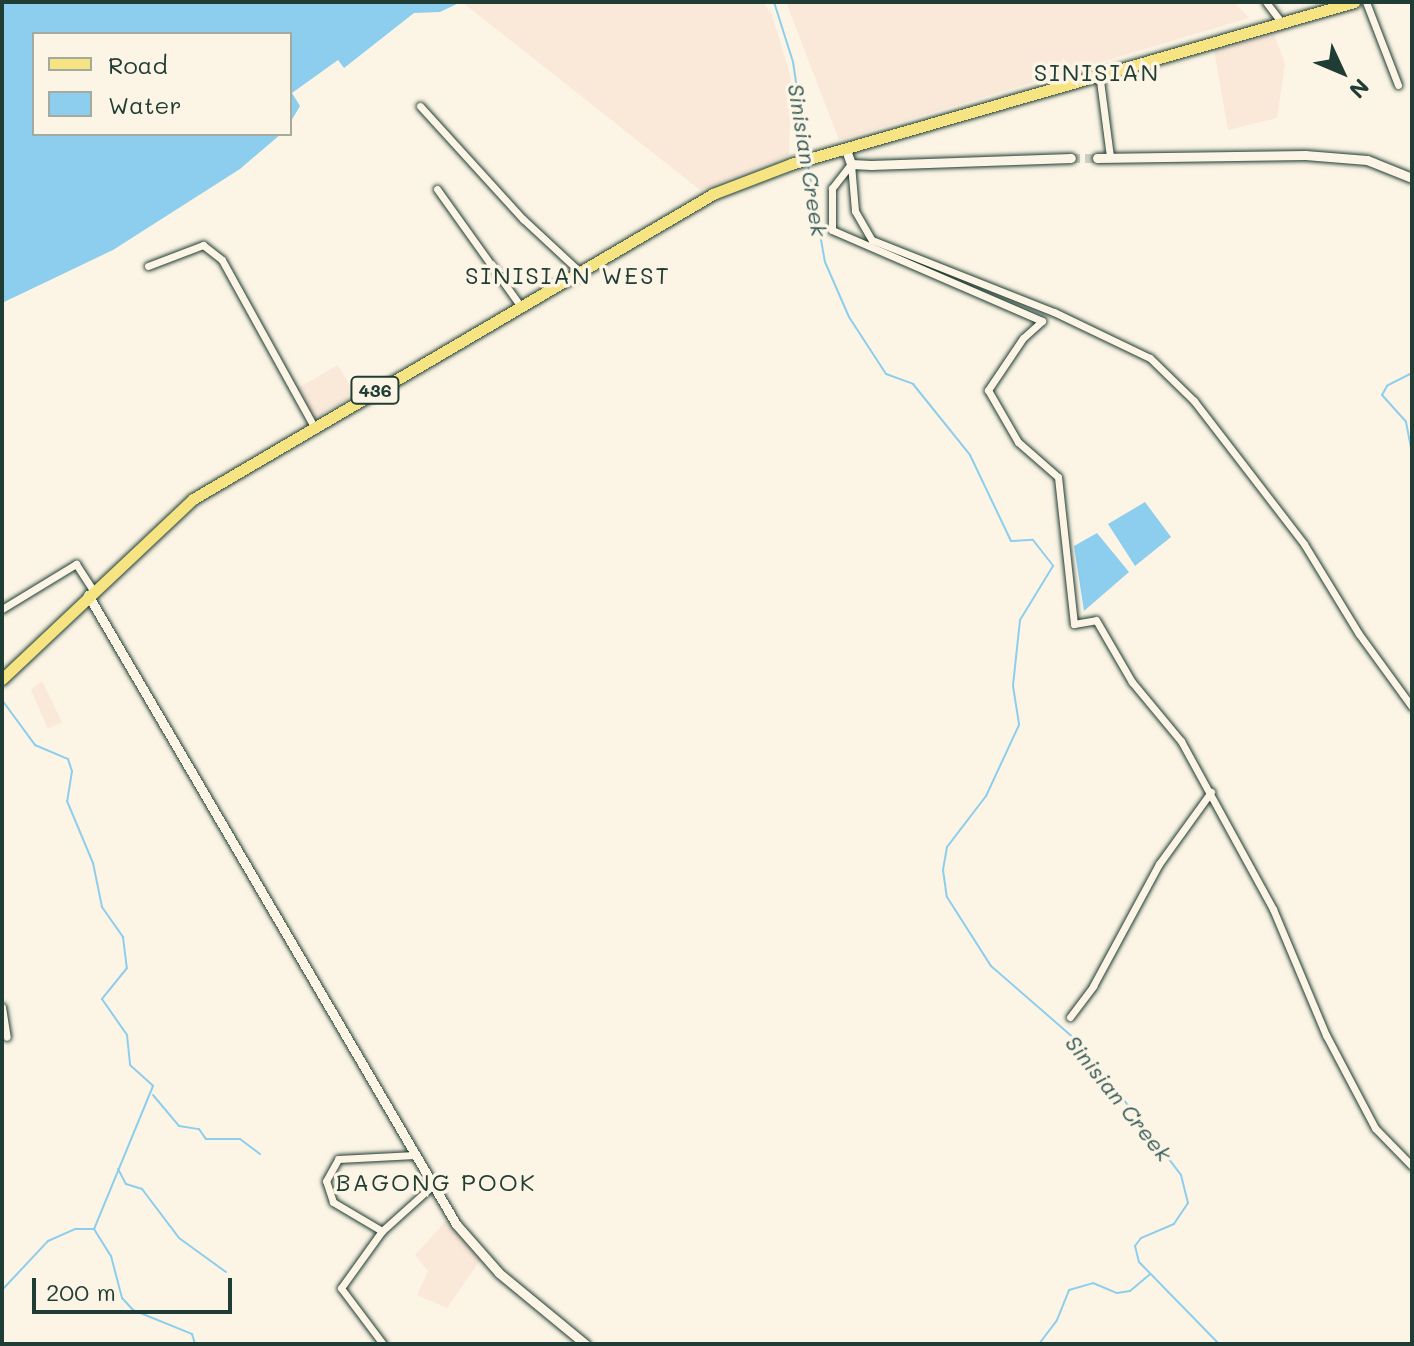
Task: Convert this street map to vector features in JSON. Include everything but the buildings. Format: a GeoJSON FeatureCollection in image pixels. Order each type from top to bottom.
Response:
{"type":"FeatureCollection","features":[{"type":"Feature","properties":{"kind":"main road","name":"436"},"geometry":{"type":"LineString","coordinates":[[2,679],[193,499],[519,304],[713,194],[791,164],[1333,5],[1354,2]]}},
{"type":"Feature","properties":{"kind":"street"},"geometry":{"type":"LineString","coordinates":[[1266,2],[1281,22]]}},
{"type":"Feature","properties":{"kind":"street"},"geometry":{"type":"LineString","coordinates":[[1366,2],[1398,85]]}},
{"type":"Feature","properties":{"kind":"street"},"geometry":{"type":"LineString","coordinates":[[1099,73],[1110,157]]}},
{"type":"Feature","properties":{"kind":"street"},"geometry":{"type":"LineString","coordinates":[[420,106],[523,219],[579,271]]}},
{"type":"Feature","properties":{"kind":"street"},"geometry":{"type":"LineString","coordinates":[[846,150],[851,164],[855,211],[872,240],[1054,312],[1150,358],[1161,368],[1194,401],[1304,544],[1359,634],[1412,707]]}},
{"type":"Feature","properties":{"kind":"street"},"geometry":{"type":"LineString","coordinates":[[1097,158],[1305,155],[1367,160],[1412,178]]}},
{"type":"Feature","properties":{"kind":"street"},"geometry":{"type":"LineString","coordinates":[[851,164],[1071,158]]}},
{"type":"Feature","properties":{"kind":"street"},"geometry":{"type":"LineString","coordinates":[[851,164],[832,188],[832,230],[1042,321],[1023,338],[988,390],[1018,442],[1058,477],[1074,624],[1096,620],[1132,682],[1181,741],[1273,909],[1326,1035],[1375,1128],[1412,1166]]}},
{"type":"Feature","properties":{"kind":"street"},"geometry":{"type":"LineString","coordinates":[[437,189],[519,304]]}},
{"type":"Feature","properties":{"kind":"street"},"geometry":{"type":"LineString","coordinates":[[148,266],[203,245],[222,260],[314,427]]}},
{"type":"Feature","properties":{"kind":"street"},"geometry":{"type":"LineString","coordinates":[[2,609],[76,564],[433,1185],[483,1256],[585,1344]]}},
{"type":"Feature","properties":{"kind":"street"},"geometry":{"type":"LineString","coordinates":[[1070,1017],[1093,986],[1159,864],[1211,792]]}},
{"type":"Feature","properties":{"kind":"street"},"geometry":{"type":"LineString","coordinates":[[2,1007],[7,1037]]}},
{"type":"Feature","properties":{"kind":"street"},"geometry":{"type":"LineString","coordinates":[[382,1231],[328,1196],[332,1165],[338,1159],[415,1155]]}},
{"type":"Feature","properties":{"kind":"street"},"geometry":{"type":"LineString","coordinates":[[383,1344],[341,1288],[382,1231],[433,1185]]}},
{"type":"Feature","properties":{"kind":"shaded area"},"geometry":{"type":"Polygon","coordinates":[[[462,2],[763,2],[772,15],[791,78],[789,155],[700,190],[462,2]]]}},
{"type":"Feature","properties":{"kind":"shaded area"},"geometry":{"type":"Polygon","coordinates":[[[786,2],[1234,2],[1249,18],[839,140],[786,2]]]}},
{"type":"Feature","properties":{"kind":"shaded area"},"geometry":{"type":"Polygon","coordinates":[[[1274,34],[1285,64],[1277,118],[1228,130],[1214,50],[1274,34]]]}},
{"type":"Feature","properties":{"kind":"shaded area"},"geometry":{"type":"Polygon","coordinates":[[[338,365],[355,394],[313,418],[296,389],[338,365]]]}},
{"type":"Feature","properties":{"kind":"shaded area"},"geometry":{"type":"Polygon","coordinates":[[[42,681],[62,722],[48,729],[31,690],[42,681]]]}},
{"type":"Feature","properties":{"kind":"shaded area"},"geometry":{"type":"Polygon","coordinates":[[[447,1220],[481,1259],[447,1308],[417,1295],[428,1271],[415,1255],[447,1220]]]}},
{"type":"Feature","properties":{"kind":"water"},"geometry":{"type":"Polygon","coordinates":[[[2,2],[461,2],[440,12],[414,13],[344,68],[338,60],[292,93],[292,32],[32,32],[32,136],[279,136],[240,169],[113,250],[2,303],[2,2]]]}},
{"type":"Feature","properties":{"kind":"water"},"geometry":{"type":"Polygon","coordinates":[[[292,93],[300,106],[292,120],[292,93]]]}},
{"type":"Feature","properties":{"kind":"water"},"geometry":{"type":"Polygon","coordinates":[[[1145,502],[1171,537],[1135,566],[1108,524],[1145,502]]]}},
{"type":"Feature","properties":{"kind":"water"},"geometry":{"type":"Polygon","coordinates":[[[1097,533],[1129,572],[1084,611],[1074,546],[1097,533]]]}},
{"type":"Feature","properties":{"kind":"waterway","name":"Sinisian Creek"},"geometry":{"type":"LineString","coordinates":[[774,2],[793,62],[807,155]]}},
{"type":"Feature","properties":{"kind":"waterway","name":"Sinisian Creek"},"geometry":{"type":"LineString","coordinates":[[808,165],[825,262],[849,317],[886,374],[913,384],[970,455],[1011,541],[1033,540],[1053,566],[1020,620],[1013,686],[1019,725],[986,796],[947,847],[943,870],[947,897],[991,966],[1082,1045],[1181,1175],[1188,1203],[1174,1224],[1141,1238],[1135,1246],[1139,1262],[1219,1344]]}},
{"type":"Feature","properties":{"kind":"waterway"},"geometry":{"type":"LineString","coordinates":[[1412,373],[1387,386],[1382,395],[1406,422],[1412,453]]}},
{"type":"Feature","properties":{"kind":"waterway"},"geometry":{"type":"LineString","coordinates":[[2,700],[35,745],[68,759],[72,771],[67,801],[93,863],[102,907],[123,937],[127,968],[102,999],[127,1035],[130,1065],[153,1086],[94,1229],[111,1256],[122,1298],[133,1310],[192,1334],[195,1344]]}},
{"type":"Feature","properties":{"kind":"waterway"},"geometry":{"type":"LineString","coordinates":[[153,1095],[179,1126],[199,1129],[206,1139],[240,1139],[260,1154]]}},
{"type":"Feature","properties":{"kind":"waterway"},"geometry":{"type":"LineString","coordinates":[[118,1169],[126,1184],[142,1189],[179,1238],[226,1272]]}},
{"type":"Feature","properties":{"kind":"waterway"},"geometry":{"type":"LineString","coordinates":[[2,1290],[48,1241],[75,1229],[93,1229]]}},
{"type":"Feature","properties":{"kind":"waterway"},"geometry":{"type":"LineString","coordinates":[[1039,1344],[1057,1320],[1069,1290],[1093,1283],[1117,1293],[1130,1291],[1150,1274]]}},
{"type":"Feature","properties":{"kind":"tunnel"},"geometry":{"type":"LineString","coordinates":[[1071,158],[1097,158]]}},
{"type":"Feature","properties":{"kind":"district","name":"SINISIAN"},"geometry":{"type":"Point","coordinates":[1097,72]}},
{"type":"Feature","properties":{"kind":"district","name":"SINISIAN WEST"},"geometry":{"type":"Point","coordinates":[568,275]}},
{"type":"Feature","properties":{"kind":"district","name":"BAGONG POOK"},"geometry":{"type":"Point","coordinates":[436,1182]}}]}
